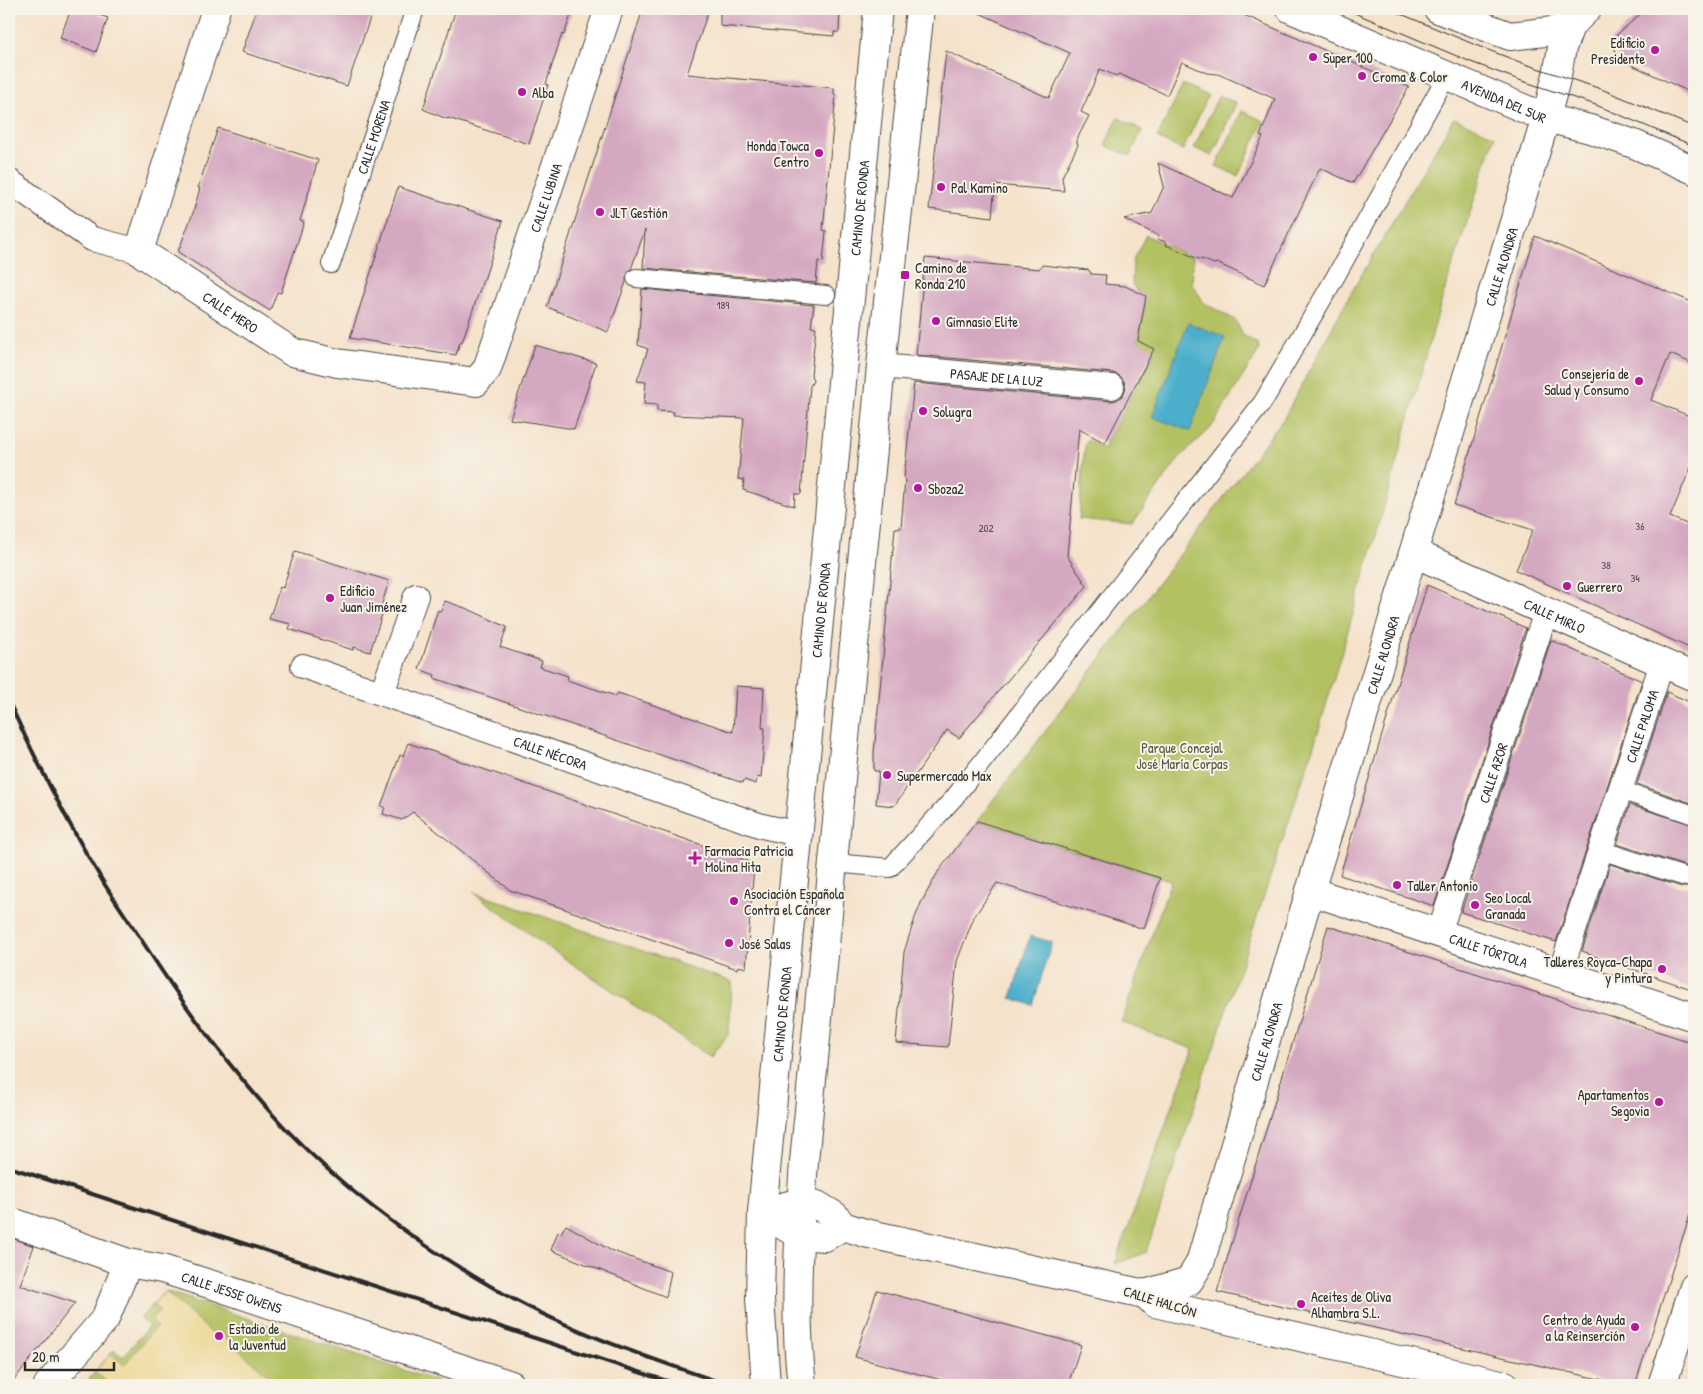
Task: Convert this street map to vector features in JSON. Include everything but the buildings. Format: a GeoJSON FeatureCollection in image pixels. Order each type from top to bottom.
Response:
{"type":"FeatureCollection","features":[{"type":"Feature","properties":{"kind":"main road"},"geometry":{"type":"LineString","coordinates":[[139,251],[216,9]]}},
{"type":"Feature","properties":{"kind":"main road","name":"CALLE LUBINA"},"geometry":{"type":"LineString","coordinates":[[476,382],[487,369],[609,9]]}},
{"type":"Feature","properties":{"kind":"main road","name":"CAMINO DE RONDA"},"geometry":{"type":"LineString","coordinates":[[766,1385],[760,1299],[762,1212],[878,9]]}},
{"type":"Feature","properties":{"kind":"main road"},"geometry":{"type":"LineString","coordinates":[[802,1385],[797,1345],[799,1235],[805,1153],[881,366],[920,9]]}},
{"type":"Feature","properties":{"kind":"main road","name":"AVENIDA DEL SUR"},"geometry":{"type":"LineString","coordinates":[[1291,9],[1546,118],[1590,128],[1634,144],[1694,170]]}},
{"type":"Feature","properties":{"kind":"main road"},"geometry":{"type":"LineString","coordinates":[[1438,9],[1510,36],[1553,31],[1578,17]]}},
{"type":"Feature","properties":{"kind":"main road","name":"CALLE ALONDRA"},"geometry":{"type":"LineString","coordinates":[[1189,1281],[1200,1263],[1310,891],[1546,118],[1562,48],[1578,17]]}},
{"type":"Feature","properties":{"kind":"main road","name":"CALLE MERO"},"geometry":{"type":"LineString","coordinates":[[139,251],[292,352],[337,363],[476,382]]}},
{"type":"Feature","properties":{"kind":"main road","name":"CALLE MIRLO"},"geometry":{"type":"LineString","coordinates":[[1414,553],[1694,677]]}},
{"type":"Feature","properties":{"kind":"main road","name":"CALLE TÓRTOLA"},"geometry":{"type":"LineString","coordinates":[[1310,891],[1694,1017]]}},
{"type":"Feature","properties":{"kind":"main road"},"geometry":{"type":"LineString","coordinates":[[762,1212],[802,1202]]}},
{"type":"Feature","properties":{"kind":"main road","name":"CALLE HALCÓN"},"geometry":{"type":"LineString","coordinates":[[802,1202],[817,1205],[835,1216],[843,1226],[907,1244],[1146,1294],[1155,1303],[1505,1385]]}},
{"type":"Feature","properties":{"kind":"main road"},"geometry":{"type":"LineString","coordinates":[[762,1212],[799,1235],[825,1237],[843,1226]]}},
{"type":"Feature","properties":{"kind":"main road","name":"CALLE JESSE OWENS"},"geometry":{"type":"LineString","coordinates":[[9,1221],[128,1263],[162,1268],[511,1385]]}},
{"type":"Feature","properties":{"kind":"main road"},"geometry":{"type":"LineString","coordinates":[[48,1385],[105,1319],[128,1263]]}},
{"type":"Feature","properties":{"kind":"main road"},"geometry":{"type":"LineString","coordinates":[[1146,1294],[1189,1281],[1208,1315]]}},
{"type":"Feature","properties":{"kind":"main road"},"geometry":{"type":"LineString","coordinates":[[1662,1385],[1693,1293]]}},
{"type":"Feature","properties":{"kind":"street","name":"CALLE MORENA"},"geometry":{"type":"LineString","coordinates":[[331,264],[415,9]]}},
{"type":"Feature","properties":{"kind":"street"},"geometry":{"type":"LineString","coordinates":[[833,863],[890,868],[954,798],[1154,542],[1263,402],[1337,274],[1447,75]]}},
{"type":"Feature","properties":{"kind":"street","name":"CALLE MERO"},"geometry":{"type":"LineString","coordinates":[[9,181],[92,239],[139,251]]}},
{"type":"Feature","properties":{"kind":"street"},"geometry":{"type":"LineString","coordinates":[[636,278],[826,295]]}},
{"type":"Feature","properties":{"kind":"street","name":"PASAJE DE LA LUZ"},"geometry":{"type":"LineString","coordinates":[[881,366],[1112,387]]}},
{"type":"Feature","properties":{"kind":"street"},"geometry":{"type":"LineString","coordinates":[[382,693],[416,596]]}},
{"type":"Feature","properties":{"kind":"street","name":"CALLE AZOR"},"geometry":{"type":"LineString","coordinates":[[1439,933],[1546,612]]}},
{"type":"Feature","properties":{"kind":"street","name":"CALLE PALOMA"},"geometry":{"type":"LineString","coordinates":[[1560,973],[1662,663]]}},
{"type":"Feature","properties":{"kind":"street","name":"CALLE NÉCORA"},"geometry":{"type":"LineString","coordinates":[[303,666],[762,826],[799,834]]}},
{"type":"Feature","properties":{"kind":"street"},"geometry":{"type":"LineString","coordinates":[[1620,790],[1694,815]]}},
{"type":"Feature","properties":{"kind":"street"},"geometry":{"type":"LineString","coordinates":[[1600,850],[1685,877]]}},
{"type":"Feature","properties":{"kind":"green space"},"geometry":{"type":"Polygon","coordinates":[[[1183,84],[1208,96],[1183,150],[1157,138],[1183,84]]]}},
{"type":"Feature","properties":{"kind":"green space"},"geometry":{"type":"Polygon","coordinates":[[[1219,95],[1236,103],[1212,156],[1194,148],[1219,95]]]}},
{"type":"Feature","properties":{"kind":"green space"},"geometry":{"type":"Polygon","coordinates":[[[1242,111],[1264,121],[1238,176],[1216,166],[1242,111]]]}},
{"type":"Feature","properties":{"kind":"green space"},"geometry":{"type":"Polygon","coordinates":[[[1118,118],[1142,130],[1130,156],[1105,145],[1118,118]]]}},
{"type":"Feature","properties":{"kind":"green space","name":"Parque Concejal José María Corpas"},"geometry":{"type":"Polygon","coordinates":[[[1454,118],[1495,136],[1442,299],[1379,525],[1317,736],[1146,1252],[1115,1264],[1193,1049],[1121,1022],[1171,881],[977,821],[1284,418],[1348,298],[1454,118]]]}},
{"type":"Feature","properties":{"kind":"green space"},"geometry":{"type":"Polygon","coordinates":[[[1146,235],[1193,258],[1192,283],[1204,303],[1235,320],[1244,336],[1258,345],[1259,350],[1211,428],[1180,457],[1132,524],[1079,519],[1085,445],[1088,440],[1103,449],[1153,356],[1137,347],[1145,302],[1132,284],[1133,260],[1146,235]]]}},
{"type":"Feature","properties":{"kind":"green space"},"geometry":{"type":"Polygon","coordinates":[[[473,892],[732,982],[729,1034],[710,1057],[542,943],[473,892]]]}},
{"type":"Feature","properties":{"kind":"green space","name":"Estadio de la Juventud"},"geometry":{"type":"Polygon","coordinates":[[[165,1291],[448,1385],[84,1385],[114,1350],[123,1357],[149,1326],[140,1319],[165,1291]]]}},
{"type":"Feature","properties":{"kind":"sand"},"geometry":{"type":"Polygon","coordinates":[[[165,1291],[214,1335],[218,1332],[279,1385],[106,1385],[107,1382],[94,1372],[111,1354],[124,1365],[157,1326],[151,1320],[160,1311],[153,1305],[165,1291]]]}},
{"type":"Feature","properties":{"kind":"water"},"geometry":{"type":"Polygon","coordinates":[[[1188,323],[1225,337],[1190,431],[1152,417],[1188,323]]]}},
{"type":"Feature","properties":{"kind":"water"},"geometry":{"type":"Polygon","coordinates":[[[1030,936],[1052,942],[1033,1005],[1011,998],[1030,936]]]}},
{"type":"Feature","properties":{"kind":"tram line"},"geometry":{"type":"LineString","coordinates":[[1345,9],[1471,62],[1596,105],[1694,146]]}},
{"type":"Feature","properties":{"kind":"tram line"},"geometry":{"type":"LineString","coordinates":[[1389,9],[1478,46],[1601,89],[1694,127]]}},
{"type":"Feature","properties":{"kind":"railway"},"geometry":{"type":"LineString","coordinates":[[9,702],[66,818],[105,885],[164,974],[230,1065],[286,1129],[310,1153],[389,1219],[445,1259],[504,1294],[586,1333],[728,1385]]}},
{"type":"Feature","properties":{"kind":"railway"},"geometry":{"type":"LineString","coordinates":[[9,1167],[679,1385]]}},
{"type":"Feature","properties":{"kind":"place","name":"Edificio Presidente"},"geometry":{"type":"Point","coordinates":[1655,50]}},
{"type":"Feature","properties":{"kind":"place","name":"Super 100"},"geometry":{"type":"Point","coordinates":[1313,57]}},
{"type":"Feature","properties":{"kind":"place","name":"Croma & Color"},"geometry":{"type":"Point","coordinates":[1362,76]}},
{"type":"Feature","properties":{"kind":"place","name":"Alba"},"geometry":{"type":"Point","coordinates":[522,92]}},
{"type":"Feature","properties":{"kind":"place","name":"Honda Towca Centro"},"geometry":{"type":"Point","coordinates":[819,153]}},
{"type":"Feature","properties":{"kind":"place","name":"Pal Kamino"},"geometry":{"type":"Point","coordinates":[941,187]}},
{"type":"Feature","properties":{"kind":"place","name":"JLT Gestión"},"geometry":{"type":"Point","coordinates":[600,212]}},
{"type":"Feature","properties":{"kind":"place","name":"Camino de Ronda 210"},"geometry":{"type":"Point","coordinates":[905,275]}},
{"type":"Feature","properties":{"kind":"place","name":"Gimnasio Elite"},"geometry":{"type":"Point","coordinates":[936,321]}},
{"type":"Feature","properties":{"kind":"place","name":"Consejería de Salud y Consumo"},"geometry":{"type":"Point","coordinates":[1639,381]}},
{"type":"Feature","properties":{"kind":"place","name":"Solugra"},"geometry":{"type":"Point","coordinates":[923,411]}},
{"type":"Feature","properties":{"kind":"place","name":"Sboza2"},"geometry":{"type":"Point","coordinates":[918,488]}},
{"type":"Feature","properties":{"kind":"place","name":"Guerrero"},"geometry":{"type":"Point","coordinates":[1567,586]}},
{"type":"Feature","properties":{"kind":"place","name":"Edificio Juan Jiménez"},"geometry":{"type":"Point","coordinates":[330,598]}},
{"type":"Feature","properties":{"kind":"place","name":"Supermercado Max"},"geometry":{"type":"Point","coordinates":[887,775]}},
{"type":"Feature","properties":{"kind":"place","name":"Farmacia Patricia Molina Hita"},"geometry":{"type":"Point","coordinates":[695,858]}},
{"type":"Feature","properties":{"kind":"place","name":"Taller Antonio"},"geometry":{"type":"Point","coordinates":[1397,885]}},
{"type":"Feature","properties":{"kind":"place","name":"Asociación Española Contra el Cáncer"},"geometry":{"type":"Point","coordinates":[734,901]}},
{"type":"Feature","properties":{"kind":"place","name":"Seo Local Granada"},"geometry":{"type":"Point","coordinates":[1475,905]}},
{"type":"Feature","properties":{"kind":"place","name":"José Salas"},"geometry":{"type":"Point","coordinates":[729,943]}},
{"type":"Feature","properties":{"kind":"place","name":"Talleres Royca-Chapa y Pintura"},"geometry":{"type":"Point","coordinates":[1662,969]}},
{"type":"Feature","properties":{"kind":"place","name":"Apartamentos Segovia"},"geometry":{"type":"Point","coordinates":[1659,1102]}},
{"type":"Feature","properties":{"kind":"place","name":"Aceites de Oliva Alhambra S.L."},"geometry":{"type":"Point","coordinates":[1301,1304]}},
{"type":"Feature","properties":{"kind":"place","name":"Centro de Ayuda a la Reinserción"},"geometry":{"type":"Point","coordinates":[1635,1327]}},
{"type":"Feature","properties":{"kind":"place","name":"Estadio de la Juventud"},"geometry":{"type":"Point","coordinates":[219,1336]}}]}
